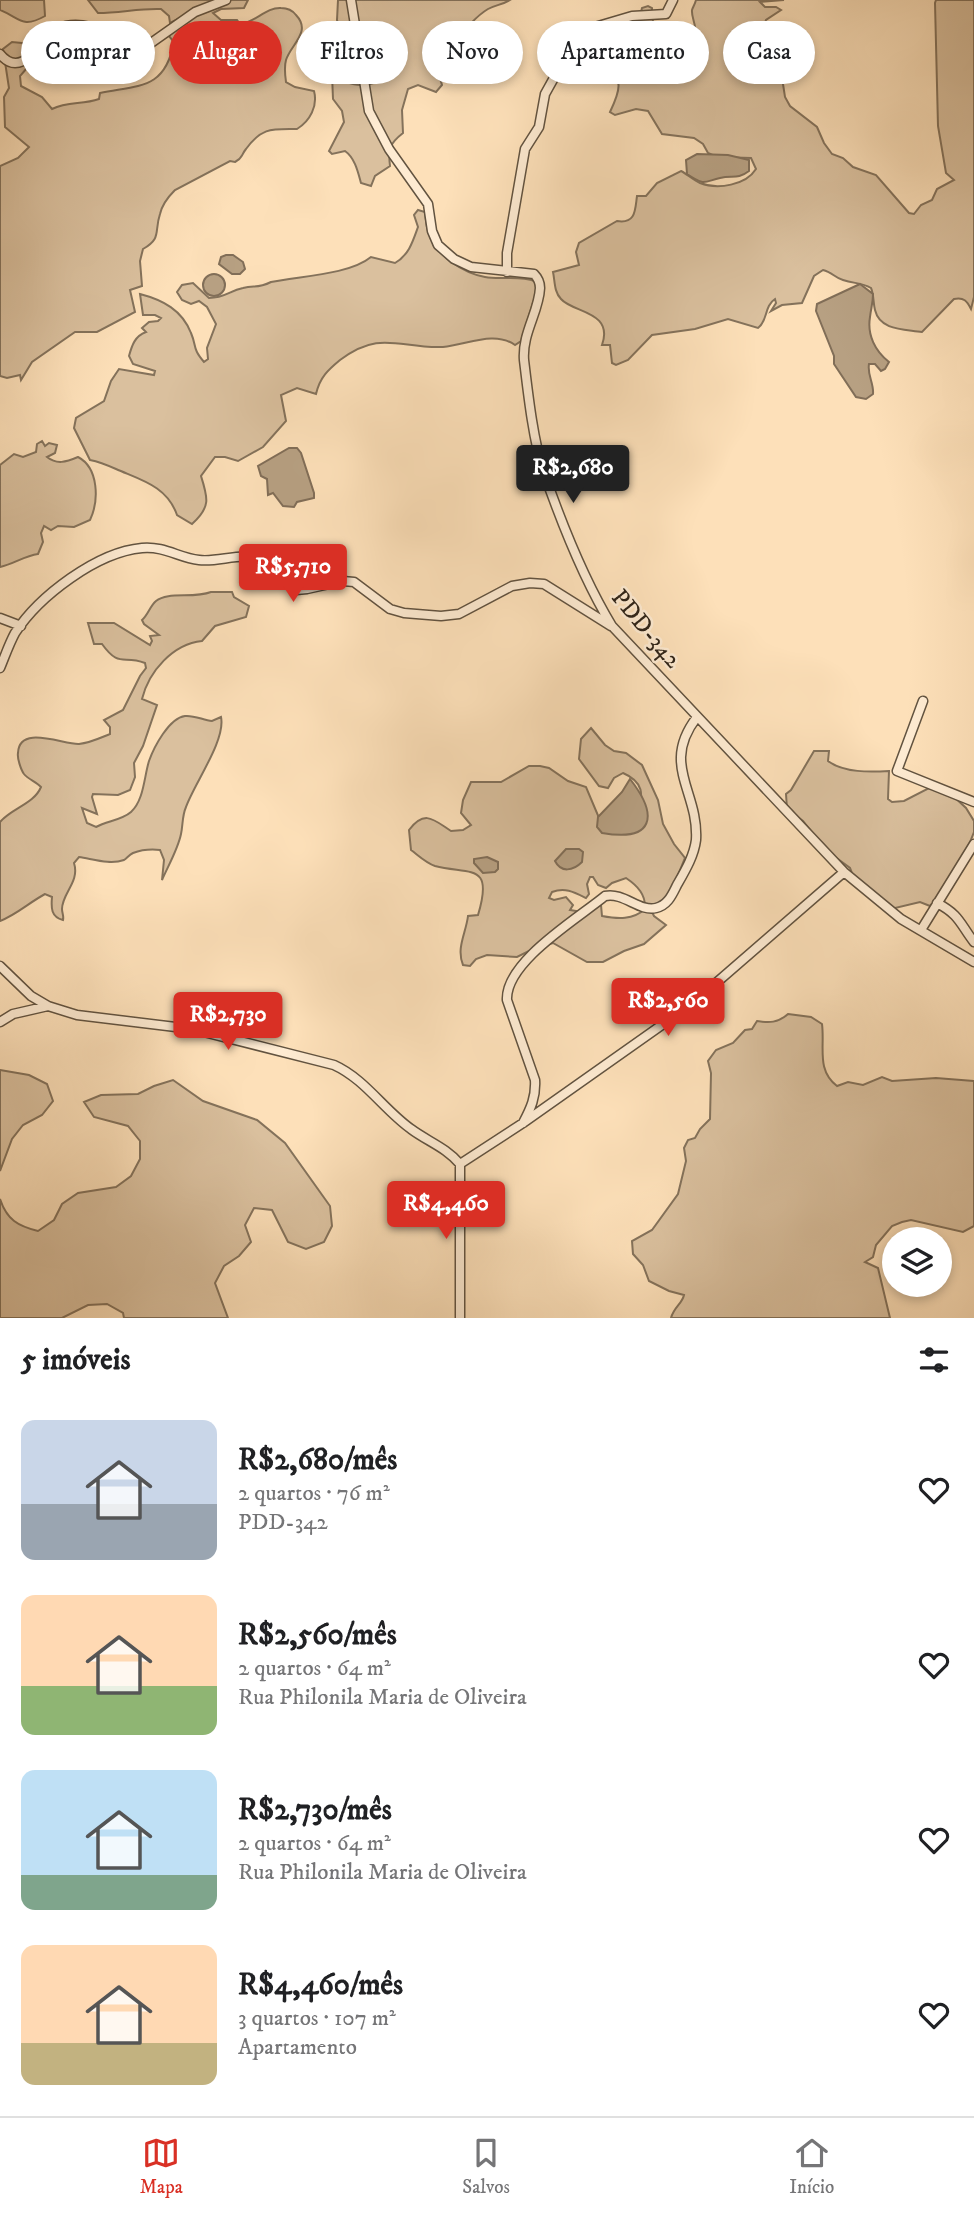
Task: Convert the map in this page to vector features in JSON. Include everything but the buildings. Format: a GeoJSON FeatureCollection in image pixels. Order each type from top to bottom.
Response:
{"type":"FeatureCollection","features":[{"type":"Feature","properties":{"kind":"street"},"geometry":{"type":"LineString","coordinates":[[0,54],[11,63],[20,62],[32,56],[58,28],[68,25],[98,28],[142,46],[151,43],[195,12],[226,0]]}},
{"type":"Feature","properties":{"kind":"street","name":"PDD-342"},"geometry":{"type":"LineString","coordinates":[[351,0],[369,111],[389,149],[428,204],[432,231],[438,245],[454,259],[471,267],[534,274],[539,279],[540,288],[527,329],[524,359],[538,447],[543,469],[592,593],[612,626],[844,872],[901,919],[974,962]]}},
{"type":"Feature","properties":{"kind":"street"},"geometry":{"type":"LineString","coordinates":[[507,272],[507,253],[525,149],[539,127],[545,94],[555,76],[571,57],[588,29],[632,16],[666,14],[673,0]]}},
{"type":"Feature","properties":{"kind":"street"},"geometry":{"type":"LineString","coordinates":[[0,668],[14,635],[28,616],[51,595],[97,561],[119,552],[143,548],[166,549],[197,560],[250,557],[262,561],[296,590],[343,581],[354,582],[390,609],[404,613],[442,616],[459,614],[512,586],[544,584],[612,626]]}},
{"type":"Feature","properties":{"kind":"street"},"geometry":{"type":"LineString","coordinates":[[0,618],[21,626]]}},
{"type":"Feature","properties":{"kind":"street"},"geometry":{"type":"LineString","coordinates":[[923,701],[897,771],[974,802]]}},
{"type":"Feature","properties":{"kind":"street"},"geometry":{"type":"LineString","coordinates":[[523,1123],[536,1094],[535,1080],[507,1000],[506,989],[523,961],[606,896],[618,895],[647,908],[665,905],[671,897],[696,842],[696,827],[680,756],[682,742],[697,717]]}},
{"type":"Feature","properties":{"kind":"street"},"geometry":{"type":"LineString","coordinates":[[921,930],[974,844]]}},
{"type":"Feature","properties":{"kind":"street"},"geometry":{"type":"LineString","coordinates":[[460,1164],[523,1123],[692,1003],[844,872]]}},
{"type":"Feature","properties":{"kind":"street"},"geometry":{"type":"LineString","coordinates":[[937,902],[963,923],[974,942]]}},
{"type":"Feature","properties":{"kind":"street"},"geometry":{"type":"LineString","coordinates":[[0,965],[31,996],[48,1006],[77,1015],[192,1029],[334,1065],[350,1074],[409,1129],[453,1156],[460,1164],[460,1318]]}},
{"type":"Feature","properties":{"kind":"street"},"geometry":{"type":"LineString","coordinates":[[0,1022],[13,1014],[48,1006]]}},
{"type":"Feature","properties":{"kind":"shaded area"},"geometry":{"type":"Polygon","coordinates":[[[0,0],[44,0],[45,16],[34,21],[21,21],[0,10],[0,0]]]}},
{"type":"Feature","properties":{"kind":"shaded area"},"geometry":{"type":"Polygon","coordinates":[[[88,0],[248,0],[244,8],[221,9],[213,13],[221,20],[238,21],[178,21],[180,18],[170,21],[169,16],[161,9],[98,13],[88,0]]]}},
{"type":"Feature","properties":{"kind":"shaded area"},"geometry":{"type":"Polygon","coordinates":[[[338,0],[510,0],[491,8],[473,21],[422,21],[422,84],[442,85],[436,92],[418,85],[408,89],[402,110],[403,133],[390,147],[390,166],[375,176],[371,186],[361,183],[354,161],[345,151],[332,154],[329,151],[344,122],[342,111],[333,99],[332,84],[408,84],[408,21],[337,20],[338,0]]]}},
{"type":"Feature","properties":{"kind":"shaded area"},"geometry":{"type":"Polygon","coordinates":[[[696,0],[784,0],[760,2],[765,7],[781,10],[766,21],[723,21],[723,84],[783,84],[790,106],[817,127],[832,154],[843,158],[853,167],[876,175],[909,213],[914,214],[921,205],[932,200],[937,189],[954,180],[946,173],[938,126],[935,3],[936,0],[974,0],[974,297],[971,309],[965,300],[954,299],[922,332],[894,328],[878,317],[871,288],[840,279],[823,270],[814,276],[802,303],[782,305],[771,311],[776,303],[775,299],[758,328],[728,319],[695,329],[652,335],[628,360],[616,365],[612,363],[610,345],[602,345],[602,325],[590,314],[561,299],[556,290],[553,272],[579,265],[576,252],[579,243],[617,221],[631,218],[637,196],[646,196],[657,183],[681,171],[707,185],[731,185],[746,179],[756,169],[751,158],[717,157],[708,153],[703,144],[694,138],[662,134],[648,111],[636,109],[615,115],[610,112],[618,84],[709,84],[709,21],[694,21],[692,10],[696,0]]]}},
{"type":"Feature","properties":{"kind":"shaded area"},"geometry":{"type":"Polygon","coordinates":[[[283,8],[290,10],[300,21],[296,21],[296,43],[286,60],[286,82],[314,91],[314,108],[302,126],[263,133],[252,142],[238,161],[230,161],[170,195],[161,211],[155,238],[143,249],[140,261],[142,286],[130,290],[135,312],[97,332],[75,332],[32,362],[21,380],[20,375],[7,378],[0,376],[0,166],[18,158],[29,147],[5,127],[4,97],[9,88],[3,49],[12,42],[21,43],[21,86],[42,97],[52,109],[99,99],[100,93],[155,84],[155,78],[169,60],[169,84],[282,84],[282,21],[251,21],[265,12],[283,8]]]}},
{"type":"Feature","properties":{"kind":"shaded area"},"geometry":{"type":"Polygon","coordinates":[[[642,8],[652,8],[653,21],[639,21],[642,8]]]}},
{"type":"Feature","properties":{"kind":"shaded area"},"geometry":{"type":"Polygon","coordinates":[[[697,154],[728,155],[749,160],[749,171],[738,176],[701,182],[687,174],[686,160],[697,154]]]}},
{"type":"Feature","properties":{"kind":"shaded area"},"geometry":{"type":"Polygon","coordinates":[[[418,210],[425,212],[428,232],[438,249],[468,272],[485,277],[535,281],[537,290],[521,341],[515,345],[489,339],[443,347],[379,343],[354,351],[328,371],[316,394],[297,388],[281,395],[286,421],[263,447],[238,461],[215,457],[201,476],[206,502],[192,524],[177,515],[167,497],[152,485],[90,460],[74,428],[76,418],[104,401],[111,381],[119,369],[154,375],[155,371],[133,364],[129,356],[134,341],[146,332],[142,328],[161,318],[143,315],[140,294],[156,299],[177,312],[187,325],[196,350],[204,362],[208,359],[207,348],[216,324],[207,307],[199,301],[191,304],[182,300],[177,292],[182,285],[193,283],[209,298],[214,298],[243,288],[350,268],[371,257],[395,263],[404,256],[412,242],[418,227],[414,215],[418,210]]]}},
{"type":"Feature","properties":{"kind":"shaded area"},"geometry":{"type":"Polygon","coordinates":[[[233,255],[243,262],[245,269],[240,274],[232,274],[219,264],[221,257],[233,255]]]}},
{"type":"Feature","properties":{"kind":"shaded area"},"geometry":{"type":"Polygon","coordinates":[[[210,274],[218,274],[225,281],[225,289],[218,296],[210,296],[203,289],[203,281],[210,274]]]}},
{"type":"Feature","properties":{"kind":"shaded area"},"geometry":{"type":"Polygon","coordinates":[[[860,284],[873,294],[869,324],[871,336],[876,348],[889,362],[881,371],[875,364],[869,364],[873,394],[866,399],[856,397],[834,364],[834,356],[816,311],[817,304],[860,284]]]}},
{"type":"Feature","properties":{"kind":"shaded area"},"geometry":{"type":"Polygon","coordinates":[[[42,441],[45,446],[49,443],[57,445],[55,453],[47,457],[51,460],[62,462],[78,457],[85,462],[95,486],[93,512],[90,520],[74,527],[58,526],[51,530],[44,526],[41,533],[43,542],[38,554],[0,567],[0,465],[14,454],[23,457],[36,452],[37,444],[42,441]]]}},
{"type":"Feature","properties":{"kind":"shaded area"},"geometry":{"type":"Polygon","coordinates":[[[289,448],[297,448],[301,453],[314,493],[314,498],[297,502],[294,507],[283,506],[273,493],[268,495],[267,479],[261,476],[258,466],[289,448]]]}},
{"type":"Feature","properties":{"kind":"shaded area"},"geometry":{"type":"Polygon","coordinates":[[[232,592],[234,597],[249,606],[246,617],[215,626],[202,641],[181,647],[156,669],[142,699],[157,705],[134,763],[135,777],[130,790],[118,795],[93,794],[97,814],[82,808],[87,823],[96,827],[127,815],[139,801],[151,755],[168,727],[185,716],[212,721],[221,717],[219,738],[190,797],[180,840],[162,880],[164,860],[160,850],[139,851],[124,860],[113,862],[79,857],[74,863],[75,876],[63,903],[63,920],[54,914],[52,897],[45,894],[0,921],[0,822],[33,798],[41,787],[22,770],[18,755],[20,744],[26,740],[43,738],[79,744],[110,734],[110,727],[104,720],[123,710],[146,668],[145,663],[118,659],[102,644],[94,644],[88,623],[114,623],[150,645],[150,636],[159,635],[142,620],[156,601],[167,596],[232,592]]]}},
{"type":"Feature","properties":{"kind":"shaded area"},"geometry":{"type":"Polygon","coordinates":[[[591,728],[605,745],[614,751],[626,753],[642,765],[658,800],[663,824],[685,858],[668,900],[652,912],[666,925],[644,944],[603,962],[587,962],[553,943],[517,957],[487,955],[476,959],[470,966],[463,965],[462,940],[468,916],[478,915],[483,886],[481,879],[468,871],[435,866],[426,861],[411,850],[409,830],[420,820],[430,818],[451,831],[463,830],[471,825],[461,813],[471,782],[501,782],[529,766],[549,768],[568,781],[586,787],[602,825],[639,814],[641,795],[635,780],[623,773],[614,778],[608,788],[599,786],[579,759],[581,739],[591,728]],[[590,877],[587,884],[589,894],[586,898],[561,890],[552,892],[549,898],[554,900],[566,897],[573,905],[570,910],[582,912],[601,905],[602,916],[614,918],[630,917],[645,909],[640,891],[626,878],[606,888],[598,885],[593,877],[590,877]]]}},
{"type":"Feature","properties":{"kind":"shaded area"},"geometry":{"type":"Polygon","coordinates":[[[814,751],[829,751],[828,761],[849,770],[889,771],[888,799],[892,802],[904,801],[929,788],[952,795],[966,808],[974,821],[974,832],[955,880],[930,906],[920,902],[891,909],[857,886],[850,868],[827,851],[803,821],[787,809],[786,794],[814,751]]]}},
{"type":"Feature","properties":{"kind":"shaded area"},"geometry":{"type":"Polygon","coordinates":[[[630,779],[645,804],[648,815],[646,823],[641,830],[632,834],[602,833],[597,827],[598,817],[622,792],[630,779]]]}},
{"type":"Feature","properties":{"kind":"shaded area"},"geometry":{"type":"Polygon","coordinates":[[[566,849],[579,849],[583,852],[582,862],[571,869],[560,867],[555,861],[566,849]]]}},
{"type":"Feature","properties":{"kind":"shaded area"},"geometry":{"type":"Polygon","coordinates":[[[487,857],[498,862],[495,872],[483,873],[474,863],[474,859],[487,857]]]}},
{"type":"Feature","properties":{"kind":"shaded area"},"geometry":{"type":"Polygon","coordinates":[[[788,1014],[811,1017],[822,1024],[824,1065],[830,1080],[837,1086],[848,1082],[863,1085],[882,1077],[892,1081],[936,1078],[974,1081],[974,1226],[963,1232],[952,1229],[952,1227],[911,1220],[891,1227],[882,1227],[882,1238],[876,1245],[873,1257],[865,1262],[878,1268],[882,1297],[885,1297],[890,1318],[671,1318],[684,1295],[649,1281],[643,1265],[633,1254],[632,1241],[652,1230],[678,1194],[686,1161],[684,1148],[688,1140],[695,1138],[710,1119],[711,1073],[708,1061],[716,1050],[733,1043],[745,1030],[752,1029],[757,1021],[773,1022],[788,1014]]]}},
{"type":"Feature","properties":{"kind":"shaded area"},"geometry":{"type":"Polygon","coordinates":[[[0,1070],[29,1075],[47,1084],[53,1101],[42,1115],[23,1125],[12,1139],[0,1171],[0,1070]]]}},
{"type":"Feature","properties":{"kind":"shaded area"},"geometry":{"type":"Polygon","coordinates":[[[173,1080],[203,1101],[257,1120],[285,1143],[330,1206],[332,1226],[324,1242],[306,1249],[288,1242],[272,1210],[254,1208],[245,1225],[251,1242],[239,1256],[224,1266],[215,1283],[228,1318],[124,1318],[123,1313],[107,1304],[88,1305],[62,1318],[0,1318],[0,1199],[14,1221],[38,1231],[54,1220],[62,1204],[78,1193],[116,1187],[131,1176],[140,1159],[140,1141],[128,1126],[94,1117],[84,1102],[101,1095],[138,1094],[173,1080]]]}}]}
